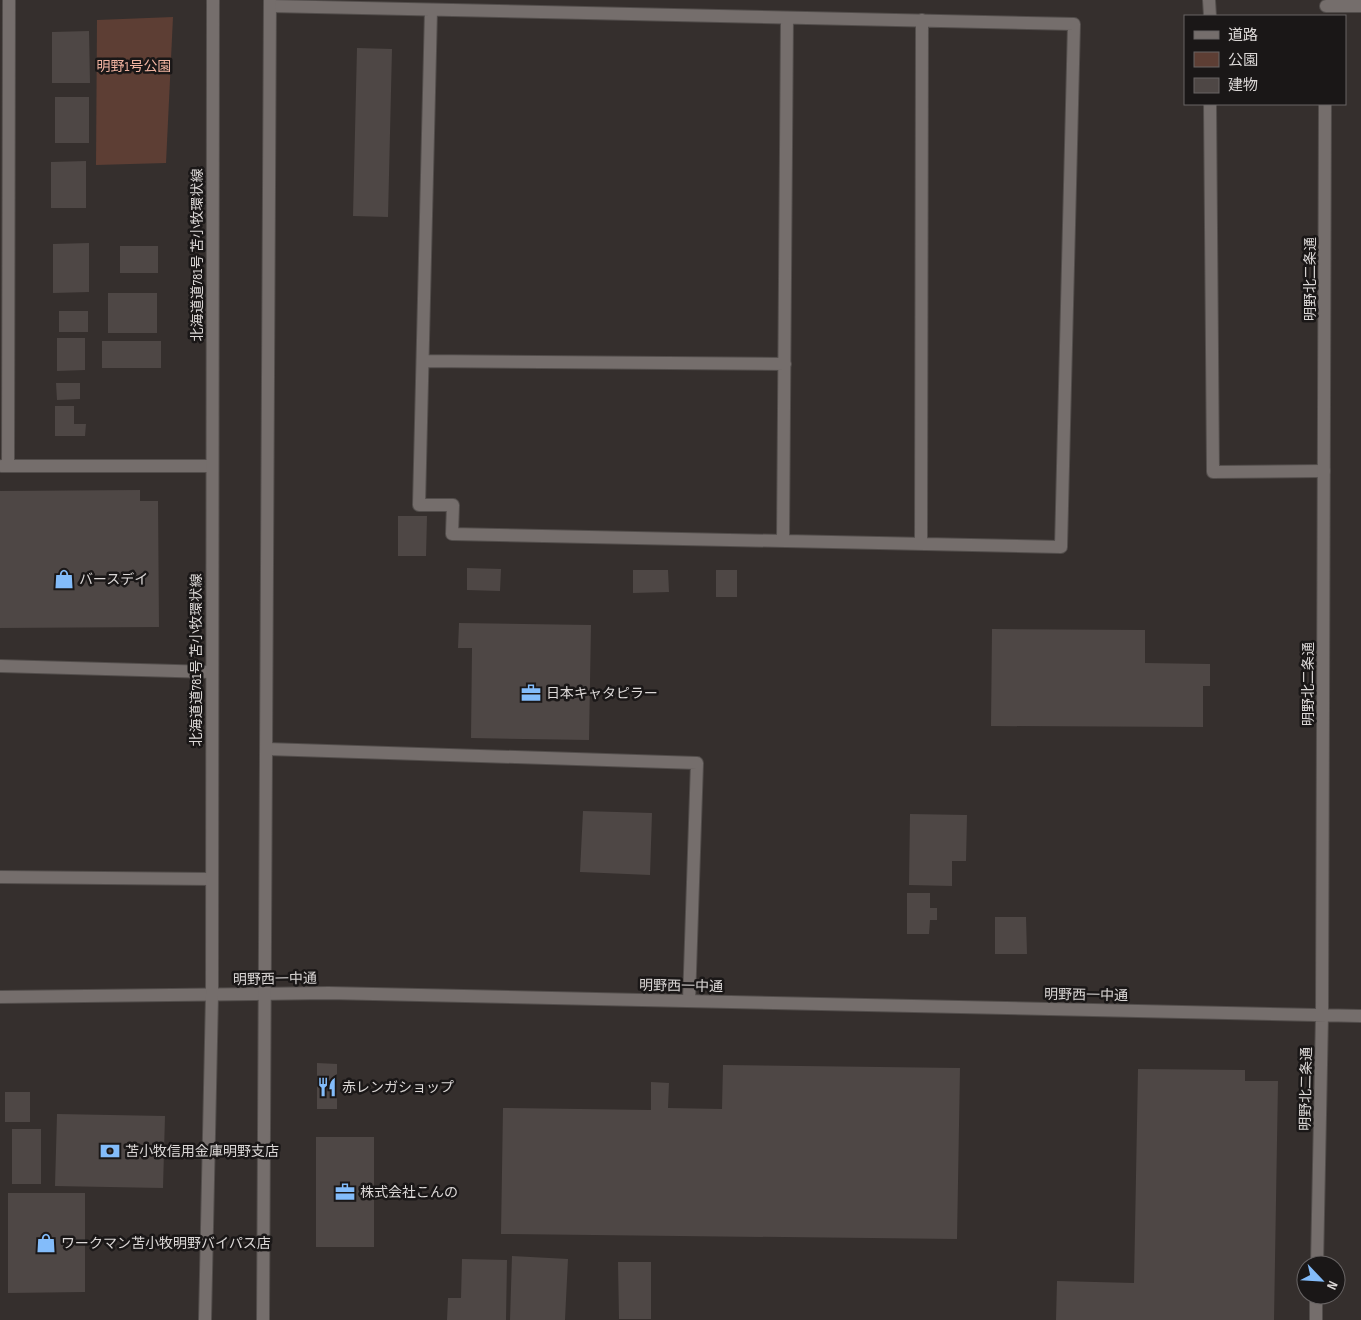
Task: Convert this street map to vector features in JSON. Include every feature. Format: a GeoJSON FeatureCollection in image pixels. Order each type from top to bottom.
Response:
{"type":"FeatureCollection","features":[{"type":"Feature","properties":{"kind":"street"},"geometry":{"type":"LineString","coordinates":[[9,0],[4,466],[212,466]]}},
{"type":"Feature","properties":{"kind":"street","name":"北海道道781号 苫小牧環状線"},"geometry":{"type":"LineString","coordinates":[[205,1320],[212,995],[213,0]]}},
{"type":"Feature","properties":{"kind":"street"},"geometry":{"type":"LineString","coordinates":[[1209,0],[1210,15]]}},
{"type":"Feature","properties":{"kind":"street"},"geometry":{"type":"LineString","coordinates":[[263,1320],[270,3],[431,10],[1074,24],[1061,547],[452,534],[453,506],[419,504],[431,10]]}},
{"type":"Feature","properties":{"kind":"street"},"geometry":{"type":"LineString","coordinates":[[1326,8],[1361,6]]}},
{"type":"Feature","properties":{"kind":"street"},"geometry":{"type":"LineString","coordinates":[[783,541],[787,18]]}},
{"type":"Feature","properties":{"kind":"street"},"geometry":{"type":"LineString","coordinates":[[920,544],[922,20]]}},
{"type":"Feature","properties":{"kind":"street"},"geometry":{"type":"LineString","coordinates":[[1210,105],[1213,472],[1324,470]]}},
{"type":"Feature","properties":{"kind":"street","name":"明野北二条通"},"geometry":{"type":"LineString","coordinates":[[1317,1255],[1322,1015],[1326,105]]}},
{"type":"Feature","properties":{"kind":"street"},"geometry":{"type":"LineString","coordinates":[[423,361],[785,364]]}},
{"type":"Feature","properties":{"kind":"street"},"geometry":{"type":"LineString","coordinates":[[0,666],[211,672]]}},
{"type":"Feature","properties":{"kind":"street"},"geometry":{"type":"LineString","coordinates":[[267,749],[697,763],[689,1001]]}},
{"type":"Feature","properties":{"kind":"street"},"geometry":{"type":"LineString","coordinates":[[0,876],[211,879]]}},
{"type":"Feature","properties":{"kind":"street","name":"明野西一中通"},"geometry":{"type":"LineString","coordinates":[[0,997],[328,993],[1361,1016]]}},
{"type":"Feature","properties":{"kind":"street"},"geometry":{"type":"LineString","coordinates":[[1316,1305],[1316,1320]]}},
{"type":"Feature","properties":{"kind":"green space","name":"明野1号公園"},"geometry":{"type":"Polygon","coordinates":[[[173,17],[166,163],[96,165],[97,20],[173,17]]]}},
{"type":"Feature","properties":{"kind":"building"},"geometry":{"type":"Polygon","coordinates":[[[89,31],[90,83],[52,83],[52,32],[89,31]]]}},
{"type":"Feature","properties":{"kind":"building"},"geometry":{"type":"Polygon","coordinates":[[[357,48],[392,49],[388,217],[353,216],[357,48]]]}},
{"type":"Feature","properties":{"kind":"building"},"geometry":{"type":"Polygon","coordinates":[[[55,97],[89,97],[89,143],[55,143],[55,97]]]}},
{"type":"Feature","properties":{"kind":"building"},"geometry":{"type":"Polygon","coordinates":[[[86,161],[86,208],[51,208],[51,162],[86,161]]]}},
{"type":"Feature","properties":{"kind":"building"},"geometry":{"type":"Polygon","coordinates":[[[89,243],[89,292],[53,293],[53,244],[89,243]]]}},
{"type":"Feature","properties":{"kind":"building"},"geometry":{"type":"Polygon","coordinates":[[[120,246],[158,246],[158,273],[120,273],[120,246]]]}},
{"type":"Feature","properties":{"kind":"building"},"geometry":{"type":"Polygon","coordinates":[[[108,293],[157,293],[157,333],[108,333],[108,293]]]}},
{"type":"Feature","properties":{"kind":"building"},"geometry":{"type":"Polygon","coordinates":[[[59,311],[88,311],[88,332],[59,332],[59,311]]]}},
{"type":"Feature","properties":{"kind":"building"},"geometry":{"type":"Polygon","coordinates":[[[57,338],[85,338],[85,370],[57,371],[57,338]]]}},
{"type":"Feature","properties":{"kind":"building"},"geometry":{"type":"Polygon","coordinates":[[[102,341],[161,341],[161,368],[102,368],[102,341]]]}},
{"type":"Feature","properties":{"kind":"building"},"geometry":{"type":"Polygon","coordinates":[[[56,383],[80,383],[80,399],[57,400],[56,383]]]}},
{"type":"Feature","properties":{"kind":"building"},"geometry":{"type":"Polygon","coordinates":[[[55,406],[74,406],[74,424],[86,424],[85,436],[55,436],[55,406]]]}},
{"type":"Feature","properties":{"kind":"building"},"geometry":{"type":"Polygon","coordinates":[[[140,490],[140,501],[158,501],[159,627],[0,628],[0,491],[140,490]]]}},
{"type":"Feature","properties":{"kind":"building"},"geometry":{"type":"Polygon","coordinates":[[[398,516],[427,516],[426,556],[398,556],[398,516]]]}},
{"type":"Feature","properties":{"kind":"building"},"geometry":{"type":"Polygon","coordinates":[[[467,568],[501,569],[500,591],[467,590],[467,568]]]}},
{"type":"Feature","properties":{"kind":"building"},"geometry":{"type":"Polygon","coordinates":[[[633,570],[668,570],[669,592],[633,593],[633,570]]]}},
{"type":"Feature","properties":{"kind":"building"},"geometry":{"type":"Polygon","coordinates":[[[716,570],[737,570],[737,597],[716,597],[716,570]]]}},
{"type":"Feature","properties":{"kind":"building","name":"日本キャタピラー"},"geometry":{"type":"Polygon","coordinates":[[[459,623],[591,625],[589,740],[471,738],[472,648],[458,648],[459,623]]]}},
{"type":"Feature","properties":{"kind":"building"},"geometry":{"type":"Polygon","coordinates":[[[992,629],[1145,630],[1145,663],[1210,664],[1210,686],[1203,686],[1203,727],[991,726],[992,629]]]}},
{"type":"Feature","properties":{"kind":"building"},"geometry":{"type":"Polygon","coordinates":[[[583,811],[652,813],[650,875],[580,872],[583,811]]]}},
{"type":"Feature","properties":{"kind":"building"},"geometry":{"type":"Polygon","coordinates":[[[910,814],[967,815],[966,861],[952,861],[952,886],[909,885],[910,814]]]}},
{"type":"Feature","properties":{"kind":"building"},"geometry":{"type":"Polygon","coordinates":[[[907,893],[930,893],[930,908],[937,908],[937,920],[930,920],[929,934],[907,934],[907,893]]]}},
{"type":"Feature","properties":{"kind":"building"},"geometry":{"type":"Polygon","coordinates":[[[995,917],[1026,917],[1027,954],[995,954],[995,917]]]}},
{"type":"Feature","properties":{"kind":"building","name":"赤レンガショップ"},"geometry":{"type":"Polygon","coordinates":[[[317,1063],[337,1064],[337,1109],[317,1109],[317,1063]]]}},
{"type":"Feature","properties":{"kind":"building"},"geometry":{"type":"Polygon","coordinates":[[[723,1065],[960,1068],[957,1239],[501,1234],[503,1108],[651,1110],[651,1082],[669,1083],[668,1108],[722,1109],[723,1065]]]}},
{"type":"Feature","properties":{"kind":"building"},"geometry":{"type":"Polygon","coordinates":[[[1138,1069],[1245,1070],[1245,1081],[1278,1081],[1274,1320],[1056,1320],[1057,1281],[1134,1283],[1138,1069]]]}},
{"type":"Feature","properties":{"kind":"building"},"geometry":{"type":"Polygon","coordinates":[[[5,1092],[30,1092],[30,1122],[5,1122],[5,1092]]]}},
{"type":"Feature","properties":{"kind":"building","name":"苫小牧信用金庫明野支店"},"geometry":{"type":"Polygon","coordinates":[[[57,1114],[165,1116],[163,1188],[55,1186],[57,1114]]]}},
{"type":"Feature","properties":{"kind":"building"},"geometry":{"type":"Polygon","coordinates":[[[12,1129],[41,1129],[41,1184],[12,1184],[12,1129]]]}},
{"type":"Feature","properties":{"kind":"building","name":"株式会社こんの"},"geometry":{"type":"Polygon","coordinates":[[[316,1137],[374,1137],[374,1247],[316,1247],[316,1137]]]}},
{"type":"Feature","properties":{"kind":"building","name":"ワークマン苫小牧明野バイパス店"},"geometry":{"type":"Polygon","coordinates":[[[8,1193],[85,1193],[85,1292],[8,1293],[8,1193]]]}},
{"type":"Feature","properties":{"kind":"building"},"geometry":{"type":"Polygon","coordinates":[[[512,1256],[568,1259],[565,1320],[510,1320],[512,1256]]]}},
{"type":"Feature","properties":{"kind":"building"},"geometry":{"type":"Polygon","coordinates":[[[462,1259],[507,1260],[506,1320],[447,1320],[448,1298],[461,1298],[462,1259]]]}},
{"type":"Feature","properties":{"kind":"building"},"geometry":{"type":"Polygon","coordinates":[[[618,1262],[651,1262],[651,1319],[619,1319],[618,1262]]]}},
{"type":"Feature","properties":{"kind":"place","name":"バースデイ"},"geometry":{"type":"Point","coordinates":[64,579]}},
{"type":"Feature","properties":{"kind":"place","name":"日本キャタピラー"},"geometry":{"type":"Point","coordinates":[531,693]}},
{"type":"Feature","properties":{"kind":"place","name":"赤レンガショップ"},"geometry":{"type":"Point","coordinates":[327,1087]}},
{"type":"Feature","properties":{"kind":"place","name":"苫小牧信用金庫明野支店"},"geometry":{"type":"Point","coordinates":[110,1151]}},
{"type":"Feature","properties":{"kind":"place","name":"株式会社こんの"},"geometry":{"type":"Point","coordinates":[345,1192]}},
{"type":"Feature","properties":{"kind":"place","name":"ワークマン苫小牧明野バイパス店"},"geometry":{"type":"Point","coordinates":[46,1243]}}]}
